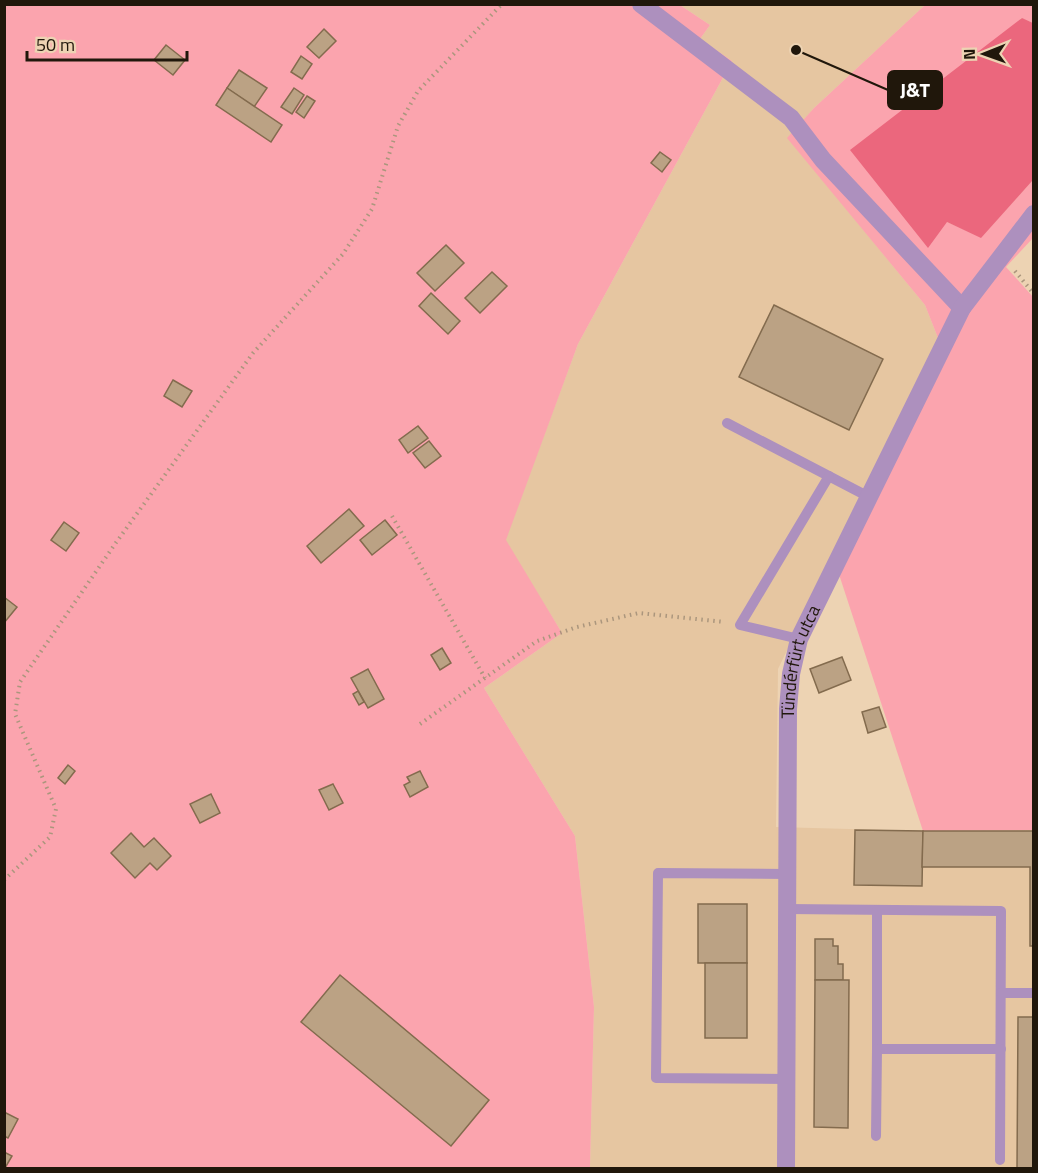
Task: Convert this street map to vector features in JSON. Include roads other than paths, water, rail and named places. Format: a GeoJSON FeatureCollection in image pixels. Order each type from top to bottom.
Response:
{"type":"FeatureCollection","features":[{"type":"Feature","properties":{"kind":"street"},"geometry":{"type":"LineString","coordinates":[[641,4],[663,12],[791,118],[823,160],[962,308]]}},
{"type":"Feature","properties":{"kind":"street","name":"Tündérfürt utca"},"geometry":{"type":"LineString","coordinates":[[786,1168],[788,709],[791,674],[799,639],[962,308],[1034,214]]}},
{"type":"Feature","properties":{"kind":"lane"},"geometry":{"type":"LineString","coordinates":[[727,423],[869,497]]}},
{"type":"Feature","properties":{"kind":"lane"},"geometry":{"type":"LineString","coordinates":[[799,639],[740,625],[829,476]]}},
{"type":"Feature","properties":{"kind":"lane"},"geometry":{"type":"LineString","coordinates":[[787,1079],[656,1078],[658,873],[788,874]]}},
{"type":"Feature","properties":{"kind":"lane"},"geometry":{"type":"LineString","coordinates":[[787,909],[1001,911],[1000,1160]]}},
{"type":"Feature","properties":{"kind":"lane"},"geometry":{"type":"LineString","coordinates":[[876,1136],[877,910]]}},
{"type":"Feature","properties":{"kind":"lane"},"geometry":{"type":"LineString","coordinates":[[1001,993],[1034,993]]}},
{"type":"Feature","properties":{"kind":"lane"},"geometry":{"type":"LineString","coordinates":[[876,1049],[1000,1049]]}},
{"type":"Feature","properties":{"kind":"place","name":"J&T"},"geometry":{"type":"Point","coordinates":[796,50]}}]}
